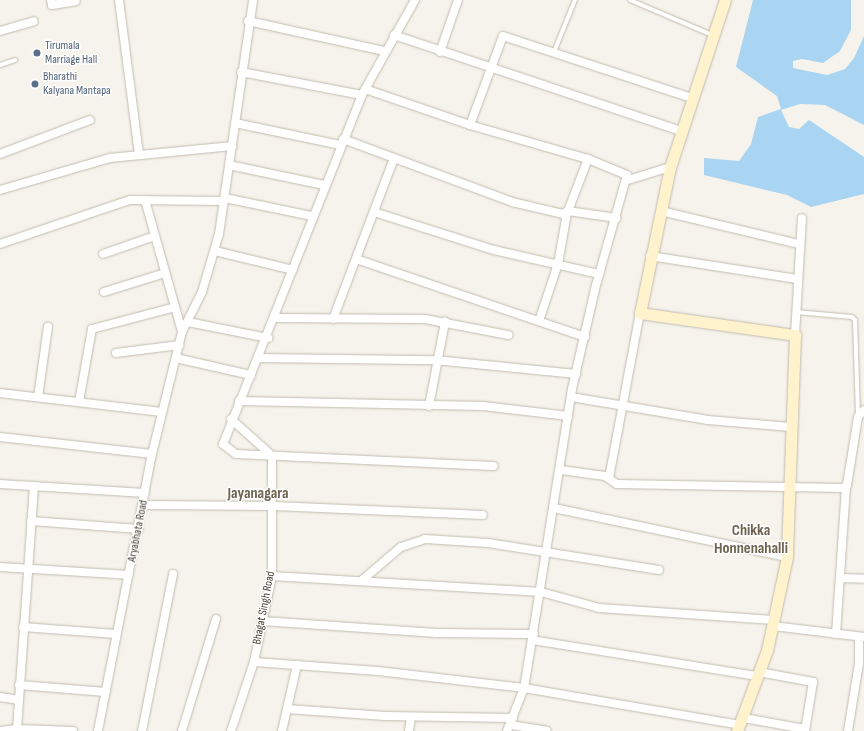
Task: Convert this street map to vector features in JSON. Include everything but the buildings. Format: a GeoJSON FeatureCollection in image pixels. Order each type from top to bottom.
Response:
{"type":"FeatureCollection","features":[{"type":"Feature","properties":{"kind":"street"},"geometry":{"type":"LineString","coordinates":[[51,0],[52,4],[76,1]]}},
{"type":"Feature","properties":{"kind":"street"},"geometry":{"type":"LineString","coordinates":[[119,0],[139,155]]}},
{"type":"Feature","properties":{"kind":"street"},"geometry":{"type":"LineString","coordinates":[[182,332],[188,322],[216,251],[232,146],[248,21],[253,0]]}},
{"type":"Feature","properties":{"kind":"street"},"geometry":{"type":"LineString","coordinates":[[415,0],[363,92],[312,216],[268,338],[223,439],[225,449],[236,454],[494,466]]}},
{"type":"Feature","properties":{"kind":"street"},"geometry":{"type":"LineString","coordinates":[[440,52],[458,0]]}},
{"type":"Feature","properties":{"kind":"street"},"geometry":{"type":"LineString","coordinates":[[609,478],[621,405],[650,256],[670,167],[725,0]]}},
{"type":"Feature","properties":{"kind":"street"},"geometry":{"type":"LineString","coordinates":[[0,31],[34,21]]}},
{"type":"Feature","properties":{"kind":"street"},"geometry":{"type":"LineString","coordinates":[[248,21],[385,52]]}},
{"type":"Feature","properties":{"kind":"street"},"geometry":{"type":"LineString","coordinates":[[394,35],[440,52],[681,131]]}},
{"type":"Feature","properties":{"kind":"street"},"geometry":{"type":"LineString","coordinates":[[470,126],[488,68],[501,36],[692,98]]}},
{"type":"Feature","properties":{"kind":"street"},"geometry":{"type":"LineString","coordinates":[[242,72],[363,92],[470,126],[588,159],[626,172],[628,180],[599,274],[571,397],[561,470],[524,688],[510,725]]}},
{"type":"Feature","properties":{"kind":"street"},"geometry":{"type":"LineString","coordinates":[[0,154],[90,120]]}},
{"type":"Feature","properties":{"kind":"street"},"geometry":{"type":"LineString","coordinates":[[235,123],[342,142],[394,158],[512,202],[567,212],[616,218]]}},
{"type":"Feature","properties":{"kind":"street"},"geometry":{"type":"LineString","coordinates":[[0,190],[110,158],[232,146]]}},
{"type":"Feature","properties":{"kind":"street"},"geometry":{"type":"LineString","coordinates":[[333,319],[394,158]]}},
{"type":"Feature","properties":{"kind":"street"},"geometry":{"type":"LineString","coordinates":[[539,321],[558,264],[567,212],[588,159]]}},
{"type":"Feature","properties":{"kind":"street"},"geometry":{"type":"LineString","coordinates":[[229,165],[324,185]]}},
{"type":"Feature","properties":{"kind":"street"},"geometry":{"type":"LineString","coordinates":[[628,180],[670,167]]}},
{"type":"Feature","properties":{"kind":"street"},"geometry":{"type":"LineString","coordinates":[[0,244],[130,200],[224,199],[312,216]]}},
{"type":"Feature","properties":{"kind":"street"},"geometry":{"type":"LineString","coordinates":[[144,200],[182,332]]}},
{"type":"Feature","properties":{"kind":"street"},"geometry":{"type":"LineString","coordinates":[[661,210],[798,244]]}},
{"type":"Feature","properties":{"kind":"street"},"geometry":{"type":"LineString","coordinates":[[374,212],[494,250],[599,274]]}},
{"type":"Feature","properties":{"kind":"street"},"geometry":{"type":"LineString","coordinates":[[740,724],[759,674],[774,623],[787,557],[791,487],[798,244],[802,218]]}},
{"type":"Feature","properties":{"kind":"street"},"geometry":{"type":"LineString","coordinates":[[102,254],[155,236]]}},
{"type":"Feature","properties":{"kind":"street"},"geometry":{"type":"LineString","coordinates":[[216,251],[292,270]]}},
{"type":"Feature","properties":{"kind":"street"},"geometry":{"type":"LineString","coordinates":[[650,256],[798,279]]}},
{"type":"Feature","properties":{"kind":"street"},"geometry":{"type":"LineString","coordinates":[[356,259],[585,337]]}},
{"type":"Feature","properties":{"kind":"street"},"geometry":{"type":"LineString","coordinates":[[104,292],[165,273]]}},
{"type":"Feature","properties":{"kind":"street"},"geometry":{"type":"LineString","coordinates":[[79,402],[92,329],[175,307]]}},
{"type":"Feature","properties":{"kind":"street"},"geometry":{"type":"LineString","coordinates":[[640,313],[795,335]]}},
{"type":"Feature","properties":{"kind":"street"},"geometry":{"type":"LineString","coordinates":[[276,318],[445,322],[508,335]]}},
{"type":"Feature","properties":{"kind":"street"},"geometry":{"type":"LineString","coordinates":[[188,322],[268,338]]}},
{"type":"Feature","properties":{"kind":"street"},"geometry":{"type":"LineString","coordinates":[[429,406],[435,360],[445,322]]}},
{"type":"Feature","properties":{"kind":"street"},"geometry":{"type":"LineString","coordinates":[[38,397],[48,327]]}},
{"type":"Feature","properties":{"kind":"street","name":"Aryabhata Road"},"geometry":{"type":"LineString","coordinates":[[98,731],[152,454],[182,332]]}},
{"type":"Feature","properties":{"kind":"street"},"geometry":{"type":"LineString","coordinates":[[116,353],[179,345]]}},
{"type":"Feature","properties":{"kind":"street"},"geometry":{"type":"LineString","coordinates":[[176,358],[252,375]]}},
{"type":"Feature","properties":{"kind":"street"},"geometry":{"type":"LineString","coordinates":[[259,358],[435,360],[576,374]]}},
{"type":"Feature","properties":{"kind":"street"},"geometry":{"type":"LineString","coordinates":[[0,393],[162,412]]}},
{"type":"Feature","properties":{"kind":"street"},"geometry":{"type":"LineString","coordinates":[[571,397],[708,420],[792,426]]}},
{"type":"Feature","properties":{"kind":"street"},"geometry":{"type":"LineString","coordinates":[[239,401],[483,406],[568,416]]}},
{"type":"Feature","properties":{"kind":"street"},"geometry":{"type":"LineString","coordinates":[[836,634],[846,487],[858,417],[864,410]]}},
{"type":"Feature","properties":{"kind":"street"},"geometry":{"type":"LineString","coordinates":[[231,419],[270,455]]}},
{"type":"Feature","properties":{"kind":"street"},"geometry":{"type":"LineString","coordinates":[[0,437],[152,454]]}},
{"type":"Feature","properties":{"kind":"street","name":"Bhagat Singh Road"},"geometry":{"type":"LineString","coordinates":[[230,731],[254,662],[272,576],[274,506],[270,455]]}},
{"type":"Feature","properties":{"kind":"street"},"geometry":{"type":"LineString","coordinates":[[561,470],[609,478],[617,484],[846,487]]}},
{"type":"Feature","properties":{"kind":"street"},"geometry":{"type":"LineString","coordinates":[[0,484],[145,493]]}},
{"type":"Feature","properties":{"kind":"street"},"geometry":{"type":"LineString","coordinates":[[16,729],[34,486]]}},
{"type":"Feature","properties":{"kind":"street"},"geometry":{"type":"LineString","coordinates":[[143,505],[274,506],[483,515]]}},
{"type":"Feature","properties":{"kind":"street"},"geometry":{"type":"LineString","coordinates":[[554,508],[787,557]]}},
{"type":"Feature","properties":{"kind":"street"},"geometry":{"type":"LineString","coordinates":[[31,521],[138,529]]}},
{"type":"Feature","properties":{"kind":"street"},"geometry":{"type":"LineString","coordinates":[[361,581],[401,548],[418,540],[488,543],[659,570]]}},
{"type":"Feature","properties":{"kind":"street"},"geometry":{"type":"LineString","coordinates":[[0,567],[129,575]]}},
{"type":"Feature","properties":{"kind":"street"},"geometry":{"type":"LineString","coordinates":[[142,731],[173,574]]}},
{"type":"Feature","properties":{"kind":"street"},"geometry":{"type":"LineString","coordinates":[[272,576],[541,592],[598,608],[774,623],[861,637],[859,662],[848,731]]}},
{"type":"Feature","properties":{"kind":"street"},"geometry":{"type":"LineString","coordinates":[[841,578],[864,579]]}},
{"type":"Feature","properties":{"kind":"street"},"geometry":{"type":"LineString","coordinates":[[182,731],[216,619]]}},
{"type":"Feature","properties":{"kind":"street"},"geometry":{"type":"LineString","coordinates":[[254,662],[524,688],[740,724],[805,730],[813,682],[533,637],[437,633],[262,621]]}},
{"type":"Feature","properties":{"kind":"street"},"geometry":{"type":"LineString","coordinates":[[23,628],[116,634]]}},
{"type":"Feature","properties":{"kind":"street"},"geometry":{"type":"LineString","coordinates":[[282,731],[297,665]]}},
{"type":"Feature","properties":{"kind":"street"},"geometry":{"type":"LineString","coordinates":[[19,685],[106,692]]}},
{"type":"Feature","properties":{"kind":"street"},"geometry":{"type":"LineString","coordinates":[[0,697],[18,700]]}},
{"type":"Feature","properties":{"kind":"street"},"geometry":{"type":"LineString","coordinates":[[288,709],[510,725],[547,731]]}},
{"type":"Feature","properties":{"kind":"street"},"geometry":{"type":"LineString","coordinates":[[409,731],[411,717]]}},
{"type":"Feature","properties":{"kind":"street"},"geometry":{"type":"LineString","coordinates":[[0,731],[16,729],[73,731]]}},
{"type":"Feature","properties":{"kind":"lane"},"geometry":{"type":"LineString","coordinates":[[554,52],[575,0]]}},
{"type":"Feature","properties":{"kind":"lane"},"geometry":{"type":"LineString","coordinates":[[630,0],[713,36]]}},
{"type":"Feature","properties":{"kind":"lane"},"geometry":{"type":"LineString","coordinates":[[0,65],[15,60]]}},
{"type":"Feature","properties":{"kind":"lane"},"geometry":{"type":"LineString","coordinates":[[796,312],[852,317],[855,320],[858,417]]}},
{"type":"Feature","properties":{"kind":"water"},"geometry":{"type":"Polygon","coordinates":[[[753,0],[851,0],[851,30],[840,51],[823,63],[802,59],[793,61],[793,68],[827,75],[845,69],[854,58],[864,36],[864,125],[825,105],[800,104],[781,110],[789,127],[799,129],[809,120],[864,157],[864,194],[811,207],[787,195],[704,175],[704,158],[739,161],[751,144],[758,117],[781,109],[777,96],[736,67],[753,0]]]}},
{"type":"Feature","properties":{"kind":"place","name":"Tirumala Marriage Hall"},"geometry":{"type":"Point","coordinates":[37,53]}},
{"type":"Feature","properties":{"kind":"place","name":"Bharathi Kalyana Mantapa"},"geometry":{"type":"Point","coordinates":[35,84]}},
{"type":"Feature","properties":{"kind":"district","name":"Jayanagara"},"geometry":{"type":"Point","coordinates":[258,494]}},
{"type":"Feature","properties":{"kind":"district","name":"Chikka Honnenahalli"},"geometry":{"type":"Point","coordinates":[751,540]}}]}
